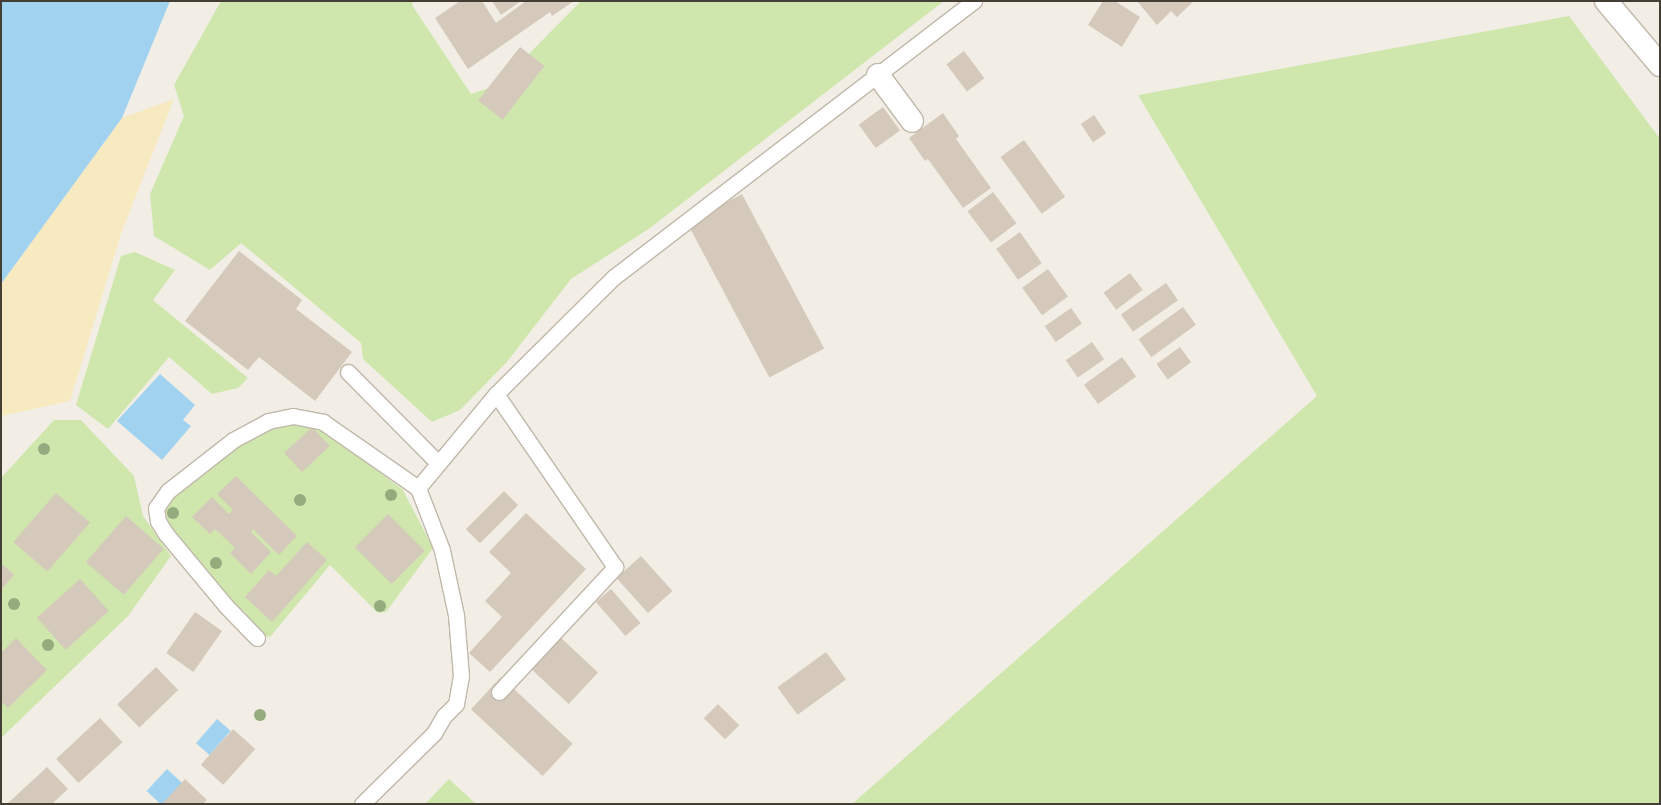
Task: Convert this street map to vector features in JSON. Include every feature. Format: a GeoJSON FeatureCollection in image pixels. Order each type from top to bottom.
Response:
{"type":"FeatureCollection","features":[{"type":"Feature","properties":{"kind":"street"},"geometry":{"type":"LineString","coordinates":[[1606,1],[1660,65]]}},
{"type":"Feature","properties":{"kind":"street"},"geometry":{"type":"LineString","coordinates":[[878,74],[912,121]]}},
{"type":"Feature","properties":{"kind":"lane"},"geometry":{"type":"LineString","coordinates":[[418,488],[496,394],[614,278],[974,1]]}},
{"type":"Feature","properties":{"kind":"lane"},"geometry":{"type":"LineString","coordinates":[[348,372],[438,463]]}},
{"type":"Feature","properties":{"kind":"lane"},"geometry":{"type":"LineString","coordinates":[[496,394],[615,567],[500,692]]}},
{"type":"Feature","properties":{"kind":"lane"},"geometry":{"type":"LineString","coordinates":[[257,638],[226,606],[166,534],[158,521],[156,508],[168,491],[233,440],[268,421],[293,416],[323,422],[418,488],[442,550],[456,615],[461,676],[456,704],[444,716],[434,733],[362,804]]}},
{"type":"Feature","properties":{"kind":"green space"},"geometry":{"type":"Polygon","coordinates":[[[221,1],[413,1],[412,5],[471,94],[498,85],[581,1],[944,1],[650,228],[571,279],[506,363],[460,410],[432,422],[363,359],[361,343],[241,243],[210,270],[154,236],[150,194],[184,116],[174,85],[221,1]]]}},
{"type":"Feature","properties":{"kind":"green space"},"geometry":{"type":"Polygon","coordinates":[[[1569,16],[1660,139],[1660,804],[852,804],[1317,396],[1138,95],[1569,16]]]}},
{"type":"Feature","properties":{"kind":"green space"},"geometry":{"type":"Polygon","coordinates":[[[135,252],[175,270],[153,300],[248,378],[238,388],[212,394],[169,357],[108,429],[76,405],[121,256],[135,252]]]}},
{"type":"Feature","properties":{"kind":"green space"},"geometry":{"type":"Polygon","coordinates":[[[54,420],[81,420],[134,476],[143,516],[171,556],[128,616],[1,738],[1,478],[54,420]]]}},
{"type":"Feature","properties":{"kind":"green space"},"geometry":{"type":"Polygon","coordinates":[[[287,423],[320,428],[403,490],[433,548],[386,612],[378,613],[330,565],[270,637],[261,635],[168,523],[165,508],[182,487],[261,427],[287,423]]]}},
{"type":"Feature","properties":{"kind":"green space"},"geometry":{"type":"Polygon","coordinates":[[[449,779],[476,804],[425,804],[449,779]]]}},
{"type":"Feature","properties":{"kind":"sand"},"geometry":{"type":"Polygon","coordinates":[[[174,99],[122,231],[70,401],[1,416],[1,284],[122,118],[174,99]]]}},
{"type":"Feature","properties":{"kind":"water"},"geometry":{"type":"Polygon","coordinates":[[[1,1],[170,1],[122,118],[1,284],[1,1]]]}},
{"type":"Feature","properties":{"kind":"water"},"geometry":{"type":"Polygon","coordinates":[[[160,374],[195,405],[183,420],[191,426],[162,460],[117,421],[160,374]]]}},
{"type":"Feature","properties":{"kind":"water"},"geometry":{"type":"Polygon","coordinates":[[[217,719],[231,731],[210,755],[196,743],[217,719]]]}},
{"type":"Feature","properties":{"kind":"water"},"geometry":{"type":"Polygon","coordinates":[[[167,769],[182,783],[163,804],[161,804],[147,791],[167,769]]]}},
{"type":"Feature","properties":{"kind":"building"},"geometry":{"type":"Polygon","coordinates":[[[460,1],[482,1],[496,23],[526,1],[574,1],[552,16],[550,12],[468,69],[435,18],[460,1]]]}},
{"type":"Feature","properties":{"kind":"building"},"geometry":{"type":"Polygon","coordinates":[[[492,1],[521,1],[501,15],[492,1]]]}},
{"type":"Feature","properties":{"kind":"building"},"geometry":{"type":"Polygon","coordinates":[[[1103,1],[1115,1],[1140,17],[1122,47],[1088,25],[1103,1]]]}},
{"type":"Feature","properties":{"kind":"building"},"geometry":{"type":"Polygon","coordinates":[[[1137,1],[1194,1],[1177,17],[1171,11],[1157,25],[1137,1]]]}},
{"type":"Feature","properties":{"kind":"building"},"geometry":{"type":"Polygon","coordinates":[[[520,47],[544,66],[503,120],[478,101],[520,47]]]}},
{"type":"Feature","properties":{"kind":"building"},"geometry":{"type":"Polygon","coordinates":[[[964,51],[984,78],[967,91],[946,64],[964,51]]]}},
{"type":"Feature","properties":{"kind":"building"},"geometry":{"type":"Polygon","coordinates":[[[883,107],[900,130],[876,148],[859,125],[883,107]]]}},
{"type":"Feature","properties":{"kind":"building"},"geometry":{"type":"Polygon","coordinates":[[[943,113],[959,136],[956,139],[991,188],[963,208],[928,159],[925,161],[909,138],[943,113]]]}},
{"type":"Feature","properties":{"kind":"building"},"geometry":{"type":"Polygon","coordinates":[[[1094,115],[1106,133],[1093,142],[1081,124],[1094,115]]]}},
{"type":"Feature","properties":{"kind":"building"},"geometry":{"type":"Polygon","coordinates":[[[1024,140],[1065,197],[1042,214],[1001,157],[1024,140]]]}},
{"type":"Feature","properties":{"kind":"building"},"geometry":{"type":"Polygon","coordinates":[[[993,192],[1016,223],[991,242],[967,211],[993,192]]]}},
{"type":"Feature","properties":{"kind":"building"},"geometry":{"type":"Polygon","coordinates":[[[742,194],[824,349],[769,378],[687,223],[742,194]]]}},
{"type":"Feature","properties":{"kind":"building"},"geometry":{"type":"Polygon","coordinates":[[[1020,232],[1042,263],[1018,280],[996,249],[1020,232]]]}},
{"type":"Feature","properties":{"kind":"building"},"geometry":{"type":"Polygon","coordinates":[[[239,251],[302,300],[296,309],[352,352],[315,401],[259,357],[248,370],[185,321],[239,251]]]}},
{"type":"Feature","properties":{"kind":"building"},"geometry":{"type":"Polygon","coordinates":[[[1048,269],[1068,297],[1042,315],[1022,288],[1048,269]]]}},
{"type":"Feature","properties":{"kind":"building"},"geometry":{"type":"Polygon","coordinates":[[[1130,273],[1143,290],[1116,310],[1104,293],[1130,273]]]}},
{"type":"Feature","properties":{"kind":"building"},"geometry":{"type":"Polygon","coordinates":[[[1166,283],[1178,300],[1133,332],[1121,315],[1166,283]]]}},
{"type":"Feature","properties":{"kind":"building"},"geometry":{"type":"Polygon","coordinates":[[[1183,307],[1196,325],[1151,357],[1139,339],[1183,307]]]}},
{"type":"Feature","properties":{"kind":"building"},"geometry":{"type":"Polygon","coordinates":[[[1071,308],[1082,324],[1056,342],[1045,326],[1071,308]]]}},
{"type":"Feature","properties":{"kind":"building"},"geometry":{"type":"Polygon","coordinates":[[[1092,342],[1104,359],[1078,378],[1066,360],[1092,342]]]}},
{"type":"Feature","properties":{"kind":"building"},"geometry":{"type":"Polygon","coordinates":[[[1180,347],[1191,362],[1168,379],[1157,364],[1180,347]]]}},
{"type":"Feature","properties":{"kind":"building"},"geometry":{"type":"Polygon","coordinates":[[[1122,357],[1136,376],[1098,404],[1084,385],[1122,357]]]}},
{"type":"Feature","properties":{"kind":"building"},"geometry":{"type":"Polygon","coordinates":[[[312,427],[330,446],[302,472],[284,453],[312,427]]]}},
{"type":"Feature","properties":{"kind":"building"},"geometry":{"type":"Polygon","coordinates":[[[236,476],[297,536],[279,555],[253,529],[251,532],[271,552],[251,574],[230,553],[235,548],[215,529],[210,534],[192,517],[212,497],[229,514],[233,510],[217,494],[236,476]]]}},
{"type":"Feature","properties":{"kind":"building"},"geometry":{"type":"Polygon","coordinates":[[[504,491],[518,505],[480,543],[466,529],[504,491]]]}},
{"type":"Feature","properties":{"kind":"building"},"geometry":{"type":"Polygon","coordinates":[[[56,493],[90,523],[47,572],[13,542],[56,493]]]}},
{"type":"Feature","properties":{"kind":"building"},"geometry":{"type":"Polygon","coordinates":[[[526,513],[586,569],[490,672],[469,653],[502,617],[485,601],[511,573],[489,552],[526,513]]]}},
{"type":"Feature","properties":{"kind":"building"},"geometry":{"type":"Polygon","coordinates":[[[388,514],[425,551],[392,584],[355,547],[388,514]]]}},
{"type":"Feature","properties":{"kind":"building"},"geometry":{"type":"Polygon","coordinates":[[[126,516],[164,549],[124,595],[86,562],[126,516]]]}},
{"type":"Feature","properties":{"kind":"building"},"geometry":{"type":"Polygon","coordinates":[[[307,542],[327,560],[272,622],[245,597],[269,570],[276,576],[307,542]]]}},
{"type":"Feature","properties":{"kind":"building"},"geometry":{"type":"Polygon","coordinates":[[[641,556],[672,591],[648,613],[616,578],[641,556]]]}},
{"type":"Feature","properties":{"kind":"building"},"geometry":{"type":"Polygon","coordinates":[[[1,563],[14,575],[1,590],[1,563]]]}},
{"type":"Feature","properties":{"kind":"building"},"geometry":{"type":"Polygon","coordinates":[[[80,579],[109,611],[66,650],[37,618],[80,579]]]}},
{"type":"Feature","properties":{"kind":"building"},"geometry":{"type":"Polygon","coordinates":[[[611,589],[641,623],[625,636],[596,602],[611,589]]]}},
{"type":"Feature","properties":{"kind":"building"},"geometry":{"type":"Polygon","coordinates":[[[195,612],[222,631],[193,672],[166,653],[195,612]]]}},
{"type":"Feature","properties":{"kind":"building"},"geometry":{"type":"Polygon","coordinates":[[[560,637],[598,672],[569,704],[531,668],[560,637]]]}},
{"type":"Feature","properties":{"kind":"building"},"geometry":{"type":"Polygon","coordinates":[[[16,638],[47,670],[8,708],[1,701],[1,653],[16,638]]]}},
{"type":"Feature","properties":{"kind":"building"},"geometry":{"type":"Polygon","coordinates":[[[826,652],[846,680],[797,715],[777,687],[826,652]]]}},
{"type":"Feature","properties":{"kind":"building"},"geometry":{"type":"Polygon","coordinates":[[[156,667],[178,690],[139,728],[117,705],[156,667]]]}},
{"type":"Feature","properties":{"kind":"building"},"geometry":{"type":"Polygon","coordinates":[[[501,677],[573,744],[543,776],[471,709],[501,677]]]}},
{"type":"Feature","properties":{"kind":"building"},"geometry":{"type":"Polygon","coordinates":[[[718,704],[739,725],[725,739],[704,718],[718,704]]]}},
{"type":"Feature","properties":{"kind":"building"},"geometry":{"type":"Polygon","coordinates":[[[100,718],[123,742],[79,783],[56,759],[100,718]]]}},
{"type":"Feature","properties":{"kind":"building"},"geometry":{"type":"Polygon","coordinates":[[[233,729],[255,749],[223,785],[201,765],[233,729]]]}},
{"type":"Feature","properties":{"kind":"building"},"geometry":{"type":"Polygon","coordinates":[[[47,767],[68,789],[52,804],[7,804],[47,767]]]}},
{"type":"Feature","properties":{"kind":"building"},"geometry":{"type":"Polygon","coordinates":[[[185,779],[207,800],[203,804],[162,804],[185,779]]]}}]}
